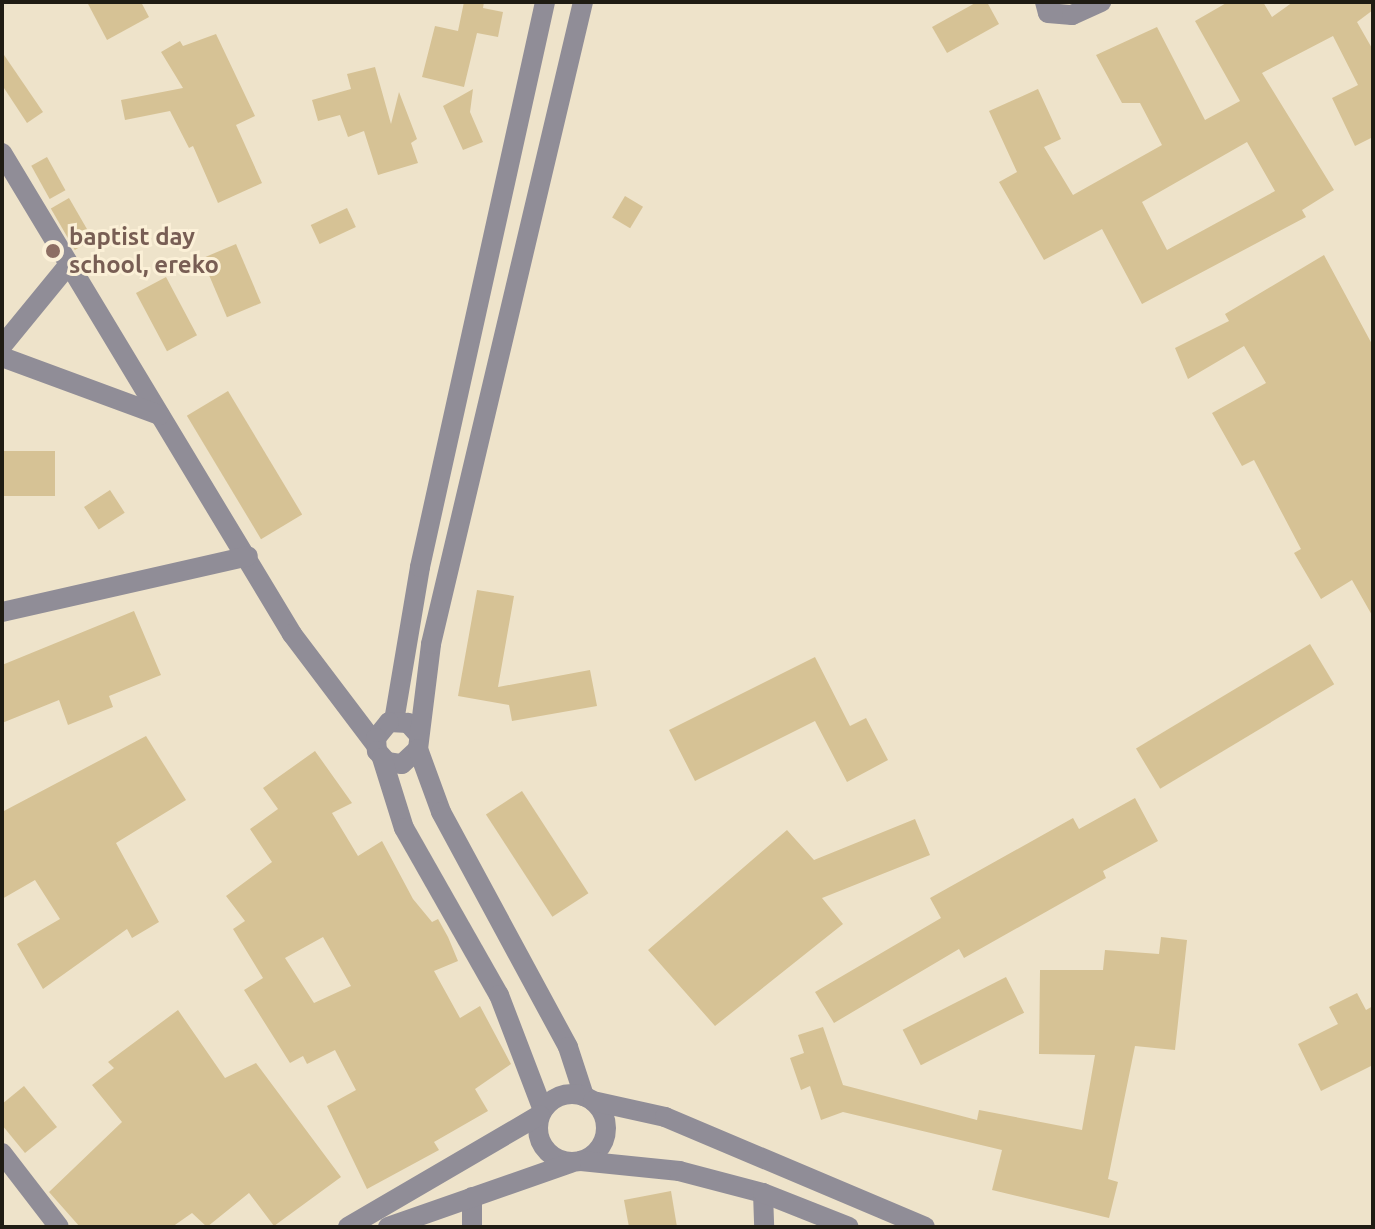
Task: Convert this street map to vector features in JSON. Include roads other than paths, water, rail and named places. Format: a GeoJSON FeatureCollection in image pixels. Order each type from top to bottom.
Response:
{"type":"FeatureCollection","features":[{"type":"Feature","properties":{"kind":"street"},"geometry":{"type":"LineString","coordinates":[[394,721],[426,538],[496,239],[545,2]]}},
{"type":"Feature","properties":{"kind":"street"},"geometry":{"type":"LineString","coordinates":[[2,153],[248,556],[292,634],[379,751],[402,764],[418,742],[431,644],[583,2]]}},
{"type":"Feature","properties":{"kind":"street"},"geometry":{"type":"LineString","coordinates":[[1045,2],[1048,13],[1072,15],[1101,2]]}},
{"type":"Feature","properties":{"kind":"street"},"geometry":{"type":"LineString","coordinates":[[2,346],[69,264]]}},
{"type":"Feature","properties":{"kind":"street"},"geometry":{"type":"LineString","coordinates":[[2,357],[160,415]]}},
{"type":"Feature","properties":{"kind":"street"},"geometry":{"type":"LineString","coordinates":[[2,612],[248,556]]}},
{"type":"Feature","properties":{"kind":"street"},"geometry":{"type":"LineString","coordinates":[[388,1227],[576,1162],[604,1140],[605,1119],[589,1098],[568,1047],[441,812],[418,742],[408,723],[394,721],[379,731],[379,751],[404,828],[499,995],[541,1113],[543,1148],[555,1159],[576,1162],[679,1171],[763,1193],[849,1227]]}},
{"type":"Feature","properties":{"kind":"street"},"geometry":{"type":"LineString","coordinates":[[348,1227],[541,1113],[561,1096],[589,1098],[665,1117],[925,1227]]}},
{"type":"Feature","properties":{"kind":"street"},"geometry":{"type":"LineString","coordinates":[[2,1153],[59,1227]]}},
{"type":"Feature","properties":{"kind":"street"},"geometry":{"type":"LineString","coordinates":[[763,1193],[764,1227]]}},
{"type":"Feature","properties":{"kind":"street"},"geometry":{"type":"LineString","coordinates":[[472,1197],[472,1227]]}},
{"type":"Feature","properties":{"kind":"place","name":"baptist day school, ereko"},"geometry":{"type":"Point","coordinates":[53,251]}}]}
